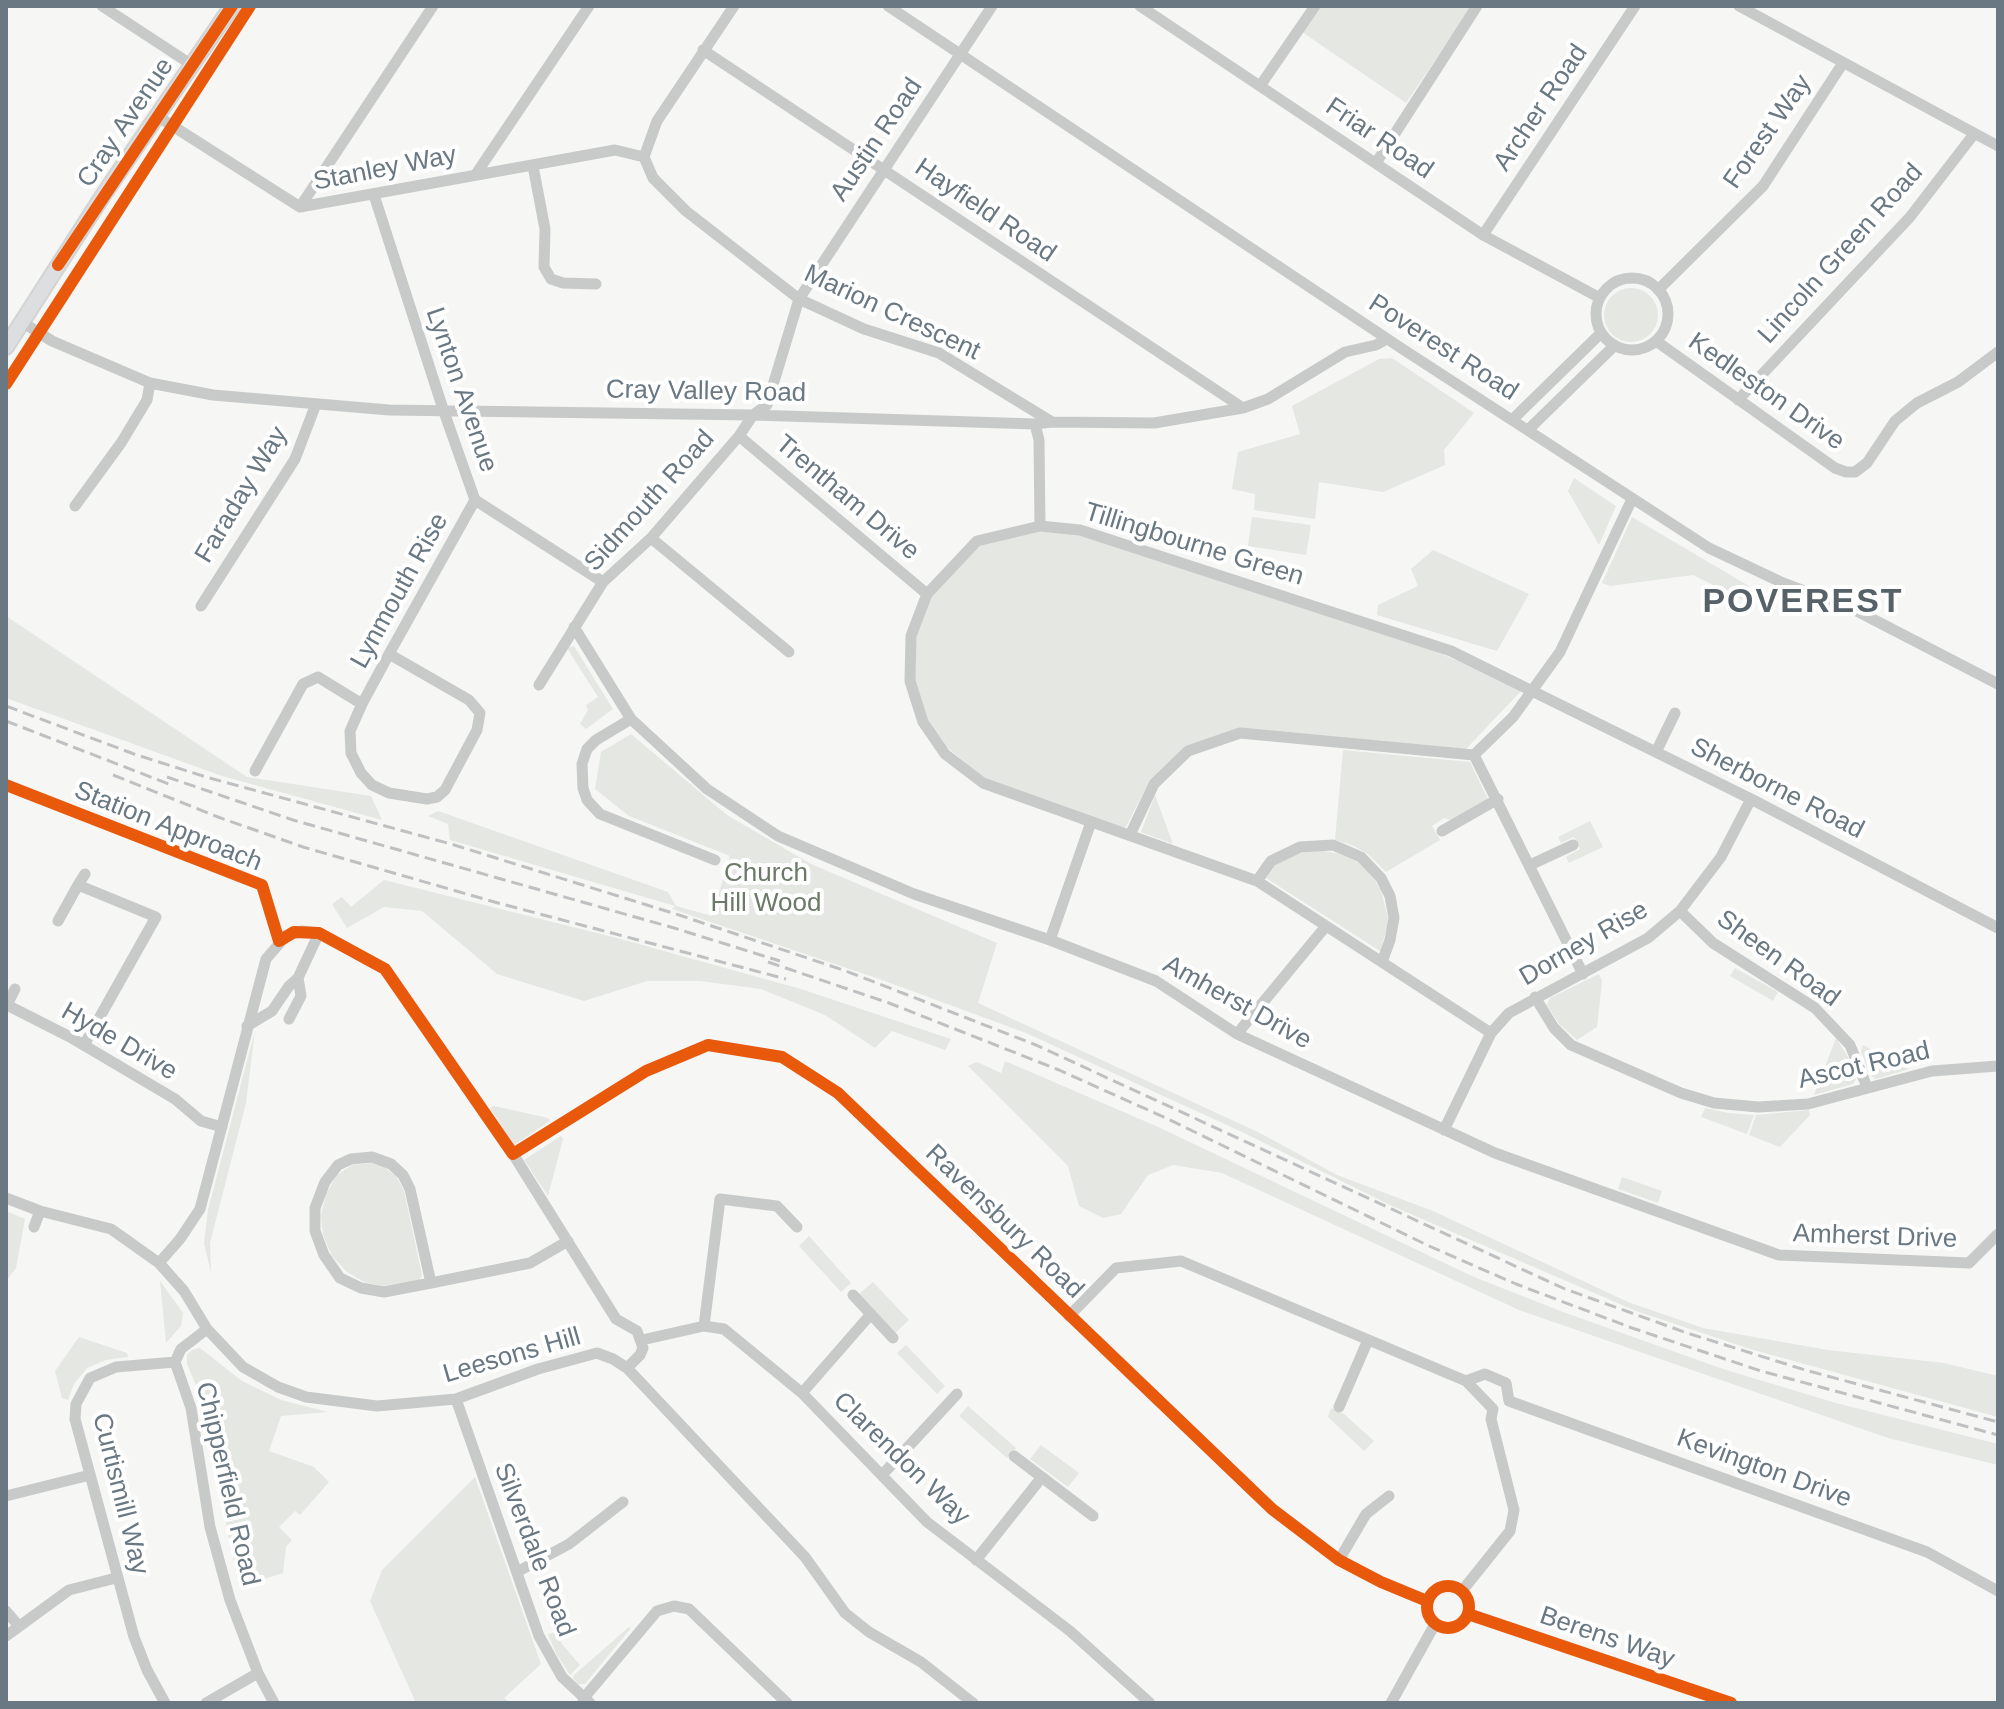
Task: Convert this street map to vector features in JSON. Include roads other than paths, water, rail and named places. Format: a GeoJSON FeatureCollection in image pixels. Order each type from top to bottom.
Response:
{"type":"FeatureCollection","features":[{"type":"Feature","properties":{"kind":"main road","name":"Cray Avenue"},"geometry":{"type":"LineString","coordinates":[[6,347],[232,6]]}},
{"type":"Feature","properties":{"kind":"street"},"geometry":{"type":"LineString","coordinates":[[102,6],[192,65]]}},
{"type":"Feature","properties":{"kind":"street"},"geometry":{"type":"LineString","coordinates":[[300,207],[433,6]]}},
{"type":"Feature","properties":{"kind":"street"},"geometry":{"type":"LineString","coordinates":[[476,174],[589,6]]}},
{"type":"Feature","properties":{"kind":"street"},"geometry":{"type":"LineString","coordinates":[[644,157],[657,121],[734,6]]}},
{"type":"Feature","properties":{"kind":"street","name":"Poverest Road"},"geometry":{"type":"LineString","coordinates":[[888,6],[1387,339],[1709,548],[1783,583],[1855,610],[1998,684]]}},
{"type":"Feature","properties":{"kind":"street","name":"Austin Road"},"geometry":{"type":"LineString","coordinates":[[799,299],[992,6]]}},
{"type":"Feature","properties":{"kind":"street"},"geometry":{"type":"LineString","coordinates":[[1260,86],[1315,6]]}},
{"type":"Feature","properties":{"kind":"street"},"geometry":{"type":"LineString","coordinates":[[1376,163],[1477,6]]}},
{"type":"Feature","properties":{"kind":"street","name":"Archer Road"},"geometry":{"type":"LineString","coordinates":[[1483,235],[1635,6]]}},
{"type":"Feature","properties":{"kind":"street"},"geometry":{"type":"LineString","coordinates":[[1739,6],[1998,146]]}},
{"type":"Feature","properties":{"kind":"street","name":"Friar Road"},"geometry":{"type":"LineString","coordinates":[[1147,8],[1483,235],[1600,298]]}},
{"type":"Feature","properties":{"kind":"street","name":"Hayfield Road"},"geometry":{"type":"LineString","coordinates":[[703,50],[1243,408]]}},
{"type":"Feature","properties":{"kind":"street","name":"Forest Way"},"geometry":{"type":"LineString","coordinates":[[1658,290],[1763,186],[1843,63]]}},
{"type":"Feature","properties":{"kind":"street","name":"Stanley Way"},"geometry":{"type":"LineString","coordinates":[[157,116],[300,207],[615,150],[644,157]]}},
{"type":"Feature","properties":{"kind":"street","name":"Lincoln Green Road"},"geometry":{"type":"LineString","coordinates":[[1738,400],[1910,217],[1974,134]]}},
{"type":"Feature","properties":{"kind":"street","name":"Marion Crescent"},"geometry":{"type":"LineString","coordinates":[[644,157],[653,178],[686,211],[799,299],[864,329],[939,353],[1052,422]]}},
{"type":"Feature","properties":{"kind":"street"},"geometry":{"type":"LineString","coordinates":[[533,166],[545,229],[544,267],[551,279],[563,283],[596,284]]}},
{"type":"Feature","properties":{"kind":"street","name":"Lynton Avenue"},"geometry":{"type":"LineString","coordinates":[[374,195],[475,500],[603,582]]}},
{"type":"Feature","properties":{"kind":"street"},"geometry":{"type":"LineString","coordinates":[[1638,279],[1658,290],[1667,310],[1663,332],[1656,341],[1635,350],[1614,346],[1601,333],[1596,321],[1600,298],[1616,282],[1638,279]]}},
{"type":"Feature","properties":{"kind":"street","name":"Sidmouth Road"},"geometry":{"type":"LineString","coordinates":[[539,685],[603,582],[651,538],[739,436],[753,415],[767,405],[799,299]]}},
{"type":"Feature","properties":{"kind":"street","name":"Cray Valley Road"},"geometry":{"type":"LineString","coordinates":[[22,322],[52,341],[150,383],[213,395],[389,410],[753,415],[1035,424],[1154,423],[1243,408],[1268,399],[1345,352],[1376,345],[1387,339]]}},
{"type":"Feature","properties":{"kind":"street"},"geometry":{"type":"LineString","coordinates":[[1512,420],[1601,333]]}},
{"type":"Feature","properties":{"kind":"street","name":"Kedleston Drive"},"geometry":{"type":"LineString","coordinates":[[1656,341],[1835,468],[1855,472],[1867,463],[1895,421],[1917,403],[1958,382],[1998,352]]}},
{"type":"Feature","properties":{"kind":"street"},"geometry":{"type":"LineString","coordinates":[[1528,430],[1614,346]]}},
{"type":"Feature","properties":{"kind":"street"},"geometry":{"type":"LineString","coordinates":[[75,506],[141,411],[150,383]]}},
{"type":"Feature","properties":{"kind":"street","name":"Faraday Way"},"geometry":{"type":"LineString","coordinates":[[201,606],[295,459],[316,404]]}},
{"type":"Feature","properties":{"kind":"street"},"geometry":{"type":"LineString","coordinates":[[1035,424],[1039,440],[1040,526]]}},
{"type":"Feature","properties":{"kind":"street","name":"Trentham Drive"},"geometry":{"type":"LineString","coordinates":[[739,436],[927,594]]}},
{"type":"Feature","properties":{"kind":"street"},"geometry":{"type":"LineString","coordinates":[[1130,835],[1154,784],[1188,751],[1240,733],[1474,755],[1513,717],[1560,652],[1632,499]]}},
{"type":"Feature","properties":{"kind":"street","name":"Lynmouth Rise"},"geometry":{"type":"LineString","coordinates":[[362,704],[475,500]]}},
{"type":"Feature","properties":{"kind":"street","name":"Tillingbourne Green"},"geometry":{"type":"LineString","coordinates":[[1491,1033],[1257,881],[983,783],[945,754],[923,722],[910,681],[911,636],[927,594],[977,541],[1040,526],[1080,530],[1381,627],[1451,651],[1534,691]]}},
{"type":"Feature","properties":{"kind":"street"},"geometry":{"type":"LineString","coordinates":[[651,538],[789,652]]}},
{"type":"Feature","properties":{"kind":"street","name":"Amherst Drive"},"geometry":{"type":"LineString","coordinates":[[574,627],[631,719],[707,789],[778,836],[914,894],[1050,940],[1156,981],[1237,1034],[1495,1153],[1779,1255],[1969,1263],[1998,1234]]}},
{"type":"Feature","properties":{"kind":"street"},"geometry":{"type":"LineString","coordinates":[[255,771],[303,684],[318,677],[362,704],[350,731],[351,753],[361,773],[372,785],[389,793],[427,799],[437,797],[445,790],[477,730],[480,713],[469,700],[389,654]]}},
{"type":"Feature","properties":{"kind":"street","name":"Sherborne Road"},"geometry":{"type":"LineString","coordinates":[[1534,691],[1751,799],[1998,928]]}},
{"type":"Feature","properties":{"kind":"street"},"geometry":{"type":"LineString","coordinates":[[1656,752],[1675,713]]}},
{"type":"Feature","properties":{"kind":"street"},"geometry":{"type":"LineString","coordinates":[[631,719],[587,749],[582,764],[587,800],[600,814],[715,860]]}},
{"type":"Feature","properties":{"kind":"street"},"geometry":{"type":"LineString","coordinates":[[1474,755],[1583,974]]}},
{"type":"Feature","properties":{"kind":"street","name":"Station Approach"},"geometry":{"type":"LineString","coordinates":[[6,785],[262,885],[279,941]]}},
{"type":"Feature","properties":{"kind":"street"},"geometry":{"type":"LineString","coordinates":[[1442,831],[1498,799]]}},
{"type":"Feature","properties":{"kind":"street","name":"Dorney Rise"},"geometry":{"type":"LineString","coordinates":[[1444,1130],[1491,1033],[1509,1013],[1648,938],[1680,911],[1721,857],[1751,799]]}},
{"type":"Feature","properties":{"kind":"street"},"geometry":{"type":"LineString","coordinates":[[1050,940],[1091,822]]}},
{"type":"Feature","properties":{"kind":"street"},"geometry":{"type":"LineString","coordinates":[[1257,881],[1271,861],[1300,847],[1333,845],[1361,857],[1381,878],[1390,896],[1394,918],[1382,962]]}},
{"type":"Feature","properties":{"kind":"street"},"geometry":{"type":"LineString","coordinates":[[1530,865],[1573,845]]}},
{"type":"Feature","properties":{"kind":"street"},"geometry":{"type":"LineString","coordinates":[[58,921],[81,880],[156,917],[84,1045]]}},
{"type":"Feature","properties":{"kind":"street","name":"Sheen Road"},"geometry":{"type":"LineString","coordinates":[[1680,911],[1713,943],[1815,1008],[1850,1045],[1867,1087]]}},
{"type":"Feature","properties":{"kind":"street"},"geometry":{"type":"LineString","coordinates":[[1237,1034],[1326,926]]}},
{"type":"Feature","properties":{"kind":"street"},"geometry":{"type":"LineString","coordinates":[[159,1263],[200,1209],[266,959],[279,941],[294,932],[319,933],[385,969],[513,1154],[616,1319],[637,1331],[643,1348],[627,1368]]}},
{"type":"Feature","properties":{"kind":"street"},"geometry":{"type":"LineString","coordinates":[[247,1026],[272,1011],[298,978],[319,933]]}},
{"type":"Feature","properties":{"kind":"street"},"geometry":{"type":"LineString","coordinates":[[289,1019],[301,996],[298,978]]}},
{"type":"Feature","properties":{"kind":"street","name":"Hyde Drive"},"geometry":{"type":"LineString","coordinates":[[15,989],[7,1005],[84,1045],[175,1099],[201,1121],[222,1127]]}},
{"type":"Feature","properties":{"kind":"street","name":"Ascot Road"},"geometry":{"type":"LineString","coordinates":[[1535,997],[1554,1028],[1571,1045],[1681,1093],[1714,1103],[1758,1107],[1808,1104],[1932,1071],[1998,1066]]}},
{"type":"Feature","properties":{"kind":"street","name":"Ravensbury Road"},"geometry":{"type":"LineString","coordinates":[[513,1154],[646,1071],[708,1045],[782,1057],[838,1093],[1272,1509],[1339,1560],[1427,1601]]}},
{"type":"Feature","properties":{"kind":"street"},"geometry":{"type":"LineString","coordinates":[[431,1283],[410,1189],[403,1175],[391,1164],[372,1157],[351,1159],[338,1165],[325,1182],[315,1208],[315,1231],[324,1255],[340,1278],[361,1288],[384,1292],[431,1283],[530,1263],[568,1241]]}},
{"type":"Feature","properties":{"kind":"street","name":"Leesons Hill"},"geometry":{"type":"LineString","coordinates":[[6,1198],[40,1211],[111,1229],[159,1263],[184,1291],[207,1329],[243,1367],[278,1387],[306,1397],[377,1406],[456,1399],[538,1369],[597,1353],[613,1359],[627,1368],[805,1557],[845,1613],[869,1632],[921,1662],[973,1703]]}},
{"type":"Feature","properties":{"kind":"street"},"geometry":{"type":"LineString","coordinates":[[642,1340],[704,1326],[720,1199],[777,1206],[797,1227]]}},
{"type":"Feature","properties":{"kind":"street"},"geometry":{"type":"LineString","coordinates":[[34,1227],[40,1211]]}},
{"type":"Feature","properties":{"kind":"street","name":"Kevington Drive"},"geometry":{"type":"LineString","coordinates":[[1069,1316],[1116,1268],[1181,1261],[1466,1381],[1485,1374],[1506,1383],[1509,1401],[1927,1552],[1998,1591]]}},
{"type":"Feature","properties":{"kind":"street"},"geometry":{"type":"LineString","coordinates":[[853,1295],[893,1338]]}},
{"type":"Feature","properties":{"kind":"street"},"geometry":{"type":"LineString","coordinates":[[802,1393],[871,1314]]}},
{"type":"Feature","properties":{"kind":"street","name":"Clarendon Way"},"geometry":{"type":"LineString","coordinates":[[704,1326],[724,1329],[802,1393],[927,1522],[1070,1631],[1150,1703]]}},
{"type":"Feature","properties":{"kind":"street","name":"Chipperfield Road"},"geometry":{"type":"LineString","coordinates":[[207,1329],[181,1349],[175,1362],[191,1408],[210,1527],[230,1600],[258,1673],[274,1703]]}},
{"type":"Feature","properties":{"kind":"street"},"geometry":{"type":"LineString","coordinates":[[1339,1407],[1368,1340]]}},
{"type":"Feature","properties":{"kind":"street","name":"Curtismill Way"},"geometry":{"type":"LineString","coordinates":[[165,1703],[147,1670],[116,1578],[75,1419],[76,1404],[90,1378],[116,1367],[175,1362]]}},
{"type":"Feature","properties":{"kind":"street"},"geometry":{"type":"LineString","coordinates":[[1466,1381],[1493,1409]]}},
{"type":"Feature","properties":{"kind":"street"},"geometry":{"type":"LineString","coordinates":[[883,1474],[957,1394]]}},
{"type":"Feature","properties":{"kind":"street","name":"Silverdale Road"},"geometry":{"type":"LineString","coordinates":[[456,1399],[539,1636],[562,1677],[587,1701]]}},
{"type":"Feature","properties":{"kind":"street"},"geometry":{"type":"LineString","coordinates":[[1493,1409],[1509,1401]]}},
{"type":"Feature","properties":{"kind":"street"},"geometry":{"type":"LineString","coordinates":[[1462,1591],[1510,1531],[1514,1510],[1491,1419],[1493,1409]]}},
{"type":"Feature","properties":{"kind":"street"},"geometry":{"type":"LineString","coordinates":[[1014,1456],[1093,1516]]}},
{"type":"Feature","properties":{"kind":"street"},"geometry":{"type":"LineString","coordinates":[[6,1496],[90,1475]]}},
{"type":"Feature","properties":{"kind":"street"},"geometry":{"type":"LineString","coordinates":[[976,1560],[1042,1477]]}},
{"type":"Feature","properties":{"kind":"street"},"geometry":{"type":"LineString","coordinates":[[1339,1560],[1366,1514],[1389,1496]]}},
{"type":"Feature","properties":{"kind":"street"},"geometry":{"type":"LineString","coordinates":[[517,1572],[569,1544],[623,1502]]}},
{"type":"Feature","properties":{"kind":"street"},"geometry":{"type":"LineString","coordinates":[[6,1636],[69,1590],[116,1578]]}},
{"type":"Feature","properties":{"kind":"street"},"geometry":{"type":"LineString","coordinates":[[1449,1586],[1462,1591],[1469,1602],[1468,1614],[1454,1627],[1447,1628],[1435,1624],[1428,1613],[1427,1601],[1436,1589],[1449,1586]]}},
{"type":"Feature","properties":{"kind":"street"},"geometry":{"type":"LineString","coordinates":[[587,1701],[657,1611],[674,1606],[689,1609],[787,1703]]}},
{"type":"Feature","properties":{"kind":"street"},"geometry":{"type":"LineString","coordinates":[[6,1611],[18,1625]]}},
{"type":"Feature","properties":{"kind":"street","name":"Berens Way"},"geometry":{"type":"LineString","coordinates":[[1468,1614],[1731,1703]]}},
{"type":"Feature","properties":{"kind":"street"},"geometry":{"type":"LineString","coordinates":[[1391,1703],[1435,1624]]}},
{"type":"Feature","properties":{"kind":"street"},"geometry":{"type":"LineString","coordinates":[[206,1703],[258,1673]]}},
{"type":"Feature","properties":{"kind":"railway"},"geometry":{"type":"LineString","coordinates":[[6,706],[134,754],[206,777],[451,844],[846,971],[1036,1045],[1565,1289],[1687,1333],[1805,1370],[1998,1422]]}},
{"type":"Feature","properties":{"kind":"railway"},"geometry":{"type":"LineString","coordinates":[[6,721],[174,786]]}},
{"type":"Feature","properties":{"kind":"railway"},"geometry":{"type":"LineString","coordinates":[[113,775],[303,847],[498,903],[786,979]]}},
{"type":"Feature","properties":{"kind":"railway"},"geometry":{"type":"LineString","coordinates":[[167,777],[293,820],[780,961]]}},
{"type":"Feature","properties":{"kind":"railway"},"geometry":{"type":"LineString","coordinates":[[768,962],[889,1003],[1059,1070],[1168,1119],[1429,1246],[1516,1284],[1632,1328],[1761,1371],[1998,1435]]}},
{"type":"Feature","properties":{"kind":"district","name":"POVEREST"},"geometry":{"type":"Point","coordinates":[1803,603]}},
{"type":"Feature","properties":{"kind":"park label","name":"Church Hill Wood"},"geometry":{"type":"Point","coordinates":[766,889]}}]}
